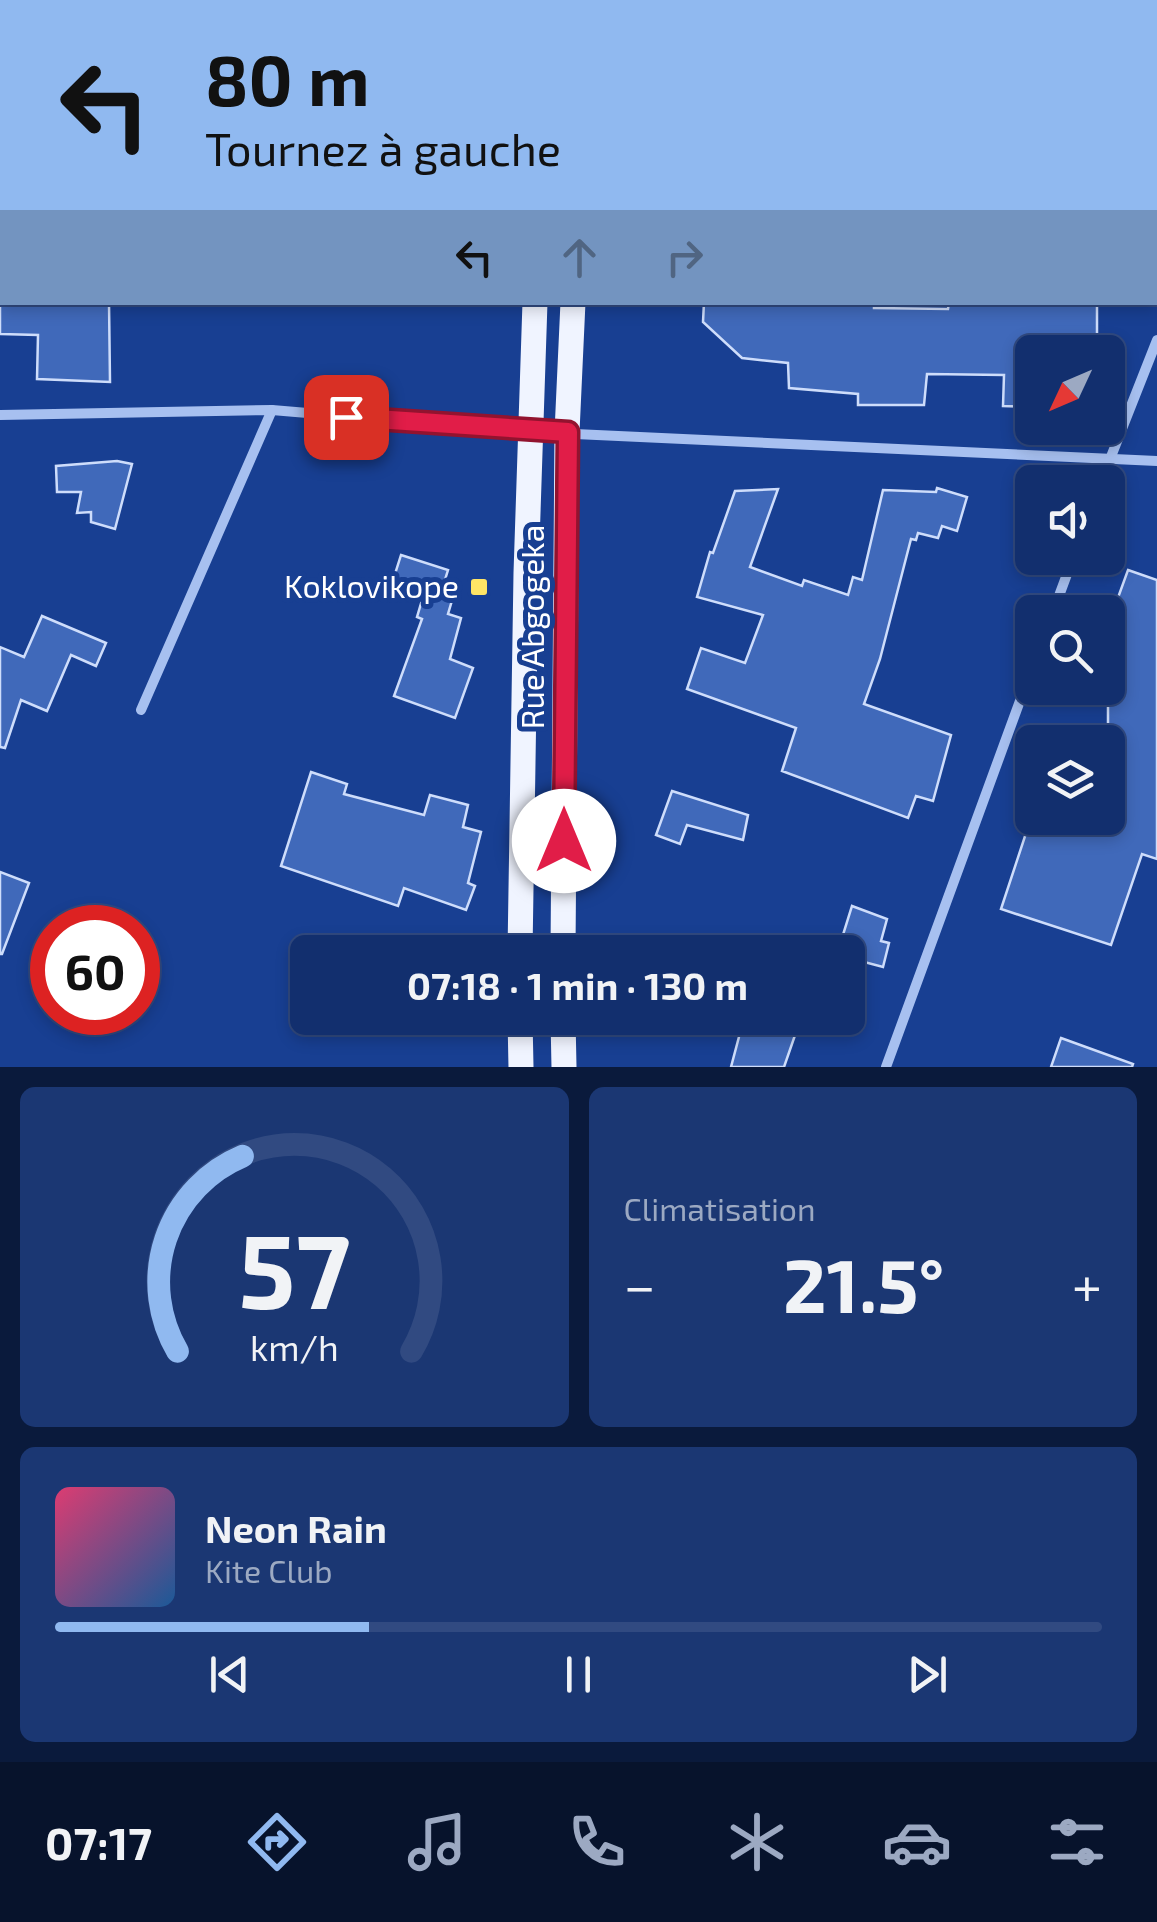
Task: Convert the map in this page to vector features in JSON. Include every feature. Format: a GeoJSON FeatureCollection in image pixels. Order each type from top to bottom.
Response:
{"type":"FeatureCollection","features":[{"type":"Feature","properties":{"kind":"main road","name":"Rue Abgogeka"},"geometry":{"type":"LineString","coordinates":[[520,935],[535,305]]}},
{"type":"Feature","properties":{"kind":"main road","name":"Rue Abgogeka"},"geometry":{"type":"LineString","coordinates":[[564,935],[568,432],[573,305]]}},
{"type":"Feature","properties":{"kind":"main road"},"geometry":{"type":"LineString","coordinates":[[520,1035],[521,1067]]}},
{"type":"Feature","properties":{"kind":"main road"},"geometry":{"type":"LineString","coordinates":[[563,1035],[564,1067]]}},
{"type":"Feature","properties":{"kind":"street"},"geometry":{"type":"LineString","coordinates":[[1107,465],[1157,340]]}},
{"type":"Feature","properties":{"kind":"street"},"geometry":{"type":"LineString","coordinates":[[141,710],[272,410]]}},
{"type":"Feature","properties":{"kind":"street"},"geometry":{"type":"LineString","coordinates":[[0,415],[272,410],[532,432],[1157,462]]}},
{"type":"Feature","properties":{"kind":"street"},"geometry":{"type":"LineString","coordinates":[[886,1067],[1018,705]]}},
{"type":"Feature","properties":{"kind":"building"},"geometry":{"type":"Polygon","coordinates":[[[0,305],[109,305],[110,382],[37,379],[38,335],[0,334],[0,305]]]}},
{"type":"Feature","properties":{"kind":"building"},"geometry":{"type":"Polygon","coordinates":[[[704,305],[948,309],[949,305],[1097,305],[1097,335],[1015,335],[1015,406],[1003,406],[1004,375],[927,374],[924,405],[858,405],[858,394],[789,388],[788,363],[742,358],[703,322],[704,305]]]}},
{"type":"Feature","properties":{"kind":"building"},"geometry":{"type":"Polygon","coordinates":[[[117,461],[132,464],[115,529],[91,522],[91,512],[77,513],[81,492],[57,492],[56,466],[117,461]]]}},
{"type":"Feature","properties":{"kind":"building"},"geometry":{"type":"Polygon","coordinates":[[[937,488],[967,497],[957,531],[942,526],[938,538],[918,533],[916,540],[911,539],[880,659],[864,704],[951,735],[933,801],[916,796],[908,818],[782,771],[796,728],[687,689],[701,648],[745,663],[763,615],[697,597],[735,491],[778,489],[750,567],[802,586],[804,580],[848,595],[853,577],[862,580],[883,490],[936,492],[937,488]]]}},
{"type":"Feature","properties":{"kind":"building"},"geometry":{"type":"Polygon","coordinates":[[[401,555],[448,570],[444,583],[456,587],[448,614],[461,618],[450,659],[473,668],[455,718],[394,696],[422,619],[417,617],[422,600],[390,590],[401,555]]]}},
{"type":"Feature","properties":{"kind":"building"},"geometry":{"type":"Polygon","coordinates":[[[1128,570],[1157,580],[1157,859],[1142,854],[1111,945],[1001,909],[1025,835],[1125,835],[1125,725],[1108,725],[1108,705],[1125,705],[1125,595],[1119,595],[1128,570]]]}},
{"type":"Feature","properties":{"kind":"building"},"geometry":{"type":"Polygon","coordinates":[[[42,616],[106,643],[96,666],[71,655],[47,711],[21,700],[5,748],[0,747],[0,647],[24,657],[42,616]]]}},
{"type":"Feature","properties":{"kind":"building"},"geometry":{"type":"Polygon","coordinates":[[[311,772],[347,784],[344,794],[424,815],[430,795],[468,805],[463,827],[481,832],[468,883],[475,886],[466,910],[404,888],[398,906],[281,866],[311,772]]]}},
{"type":"Feature","properties":{"kind":"building"},"geometry":{"type":"Polygon","coordinates":[[[672,791],[748,815],[743,840],[687,825],[680,844],[656,835],[672,791]]]}},
{"type":"Feature","properties":{"kind":"building"},"geometry":{"type":"Polygon","coordinates":[[[0,872],[29,883],[2,954],[0,954],[0,872]]]}},
{"type":"Feature","properties":{"kind":"building"},"geometry":{"type":"Polygon","coordinates":[[[852,906],[887,919],[881,941],[889,943],[883,967],[865,962],[865,935],[843,935],[852,906]]]}},
{"type":"Feature","properties":{"kind":"building"},"geometry":{"type":"Polygon","coordinates":[[[739,1035],[795,1035],[784,1067],[731,1067],[739,1035]]]}},
{"type":"Feature","properties":{"kind":"building"},"geometry":{"type":"Polygon","coordinates":[[[1061,1038],[1133,1064],[1132,1067],[1051,1067],[1061,1038]]]}},
{"type":"Feature","properties":{"kind":"place","name":"Koklovikope"},"geometry":{"type":"Point","coordinates":[479,587]}},
{"type":"Feature","properties":{"kind":"route"},"geometry":{"type":"LineString","coordinates":[[346,417],[568,432],[564,841]]}}]}
